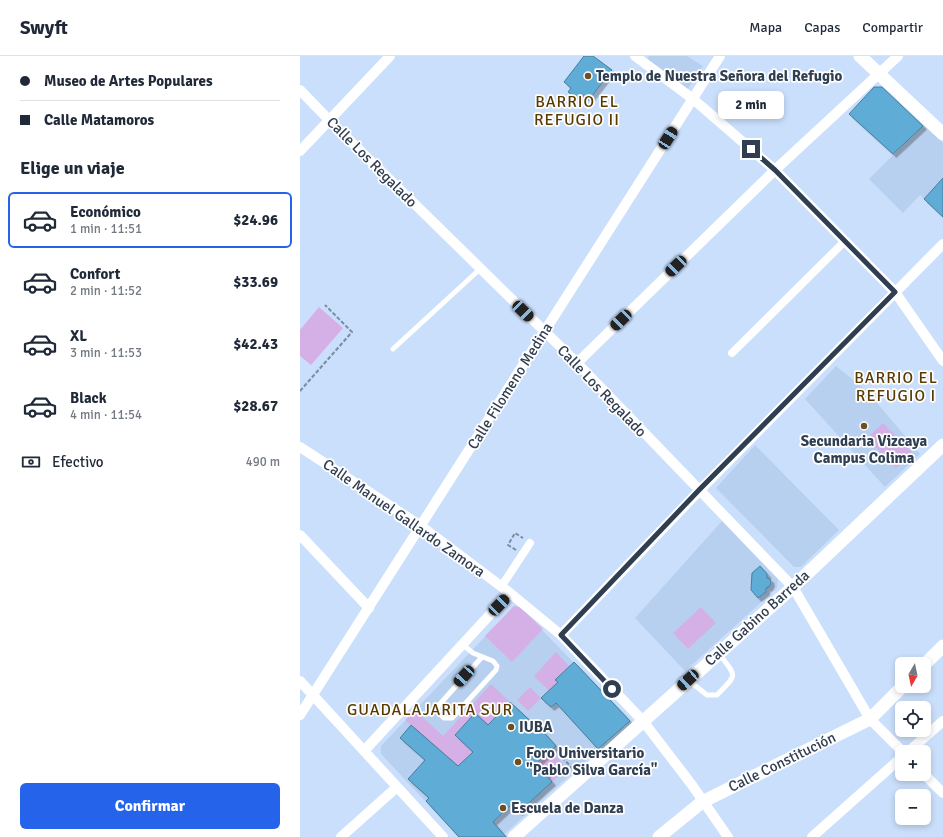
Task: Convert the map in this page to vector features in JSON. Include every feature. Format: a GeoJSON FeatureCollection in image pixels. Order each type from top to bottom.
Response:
{"type":"FeatureCollection","features":[{"type":"Feature","properties":{"kind":"street"},"geometry":{"type":"LineString","coordinates":[[300,151],[390,56]]}},
{"type":"Feature","properties":{"kind":"street"},"geometry":{"type":"LineString","coordinates":[[635,56],[693,98],[775,170],[895,292],[943,361]]}},
{"type":"Feature","properties":{"kind":"street","name":"Calle Filomeno Medina"},"geometry":{"type":"LineString","coordinates":[[300,715],[720,56]]}},
{"type":"Feature","properties":{"kind":"street"},"geometry":{"type":"LineString","coordinates":[[860,56],[943,134]]}},
{"type":"Feature","properties":{"kind":"street"},"geometry":{"type":"LineString","coordinates":[[577,363],[775,170],[898,56]]}},
{"type":"Feature","properties":{"kind":"street","name":"Calle Los Regalado"},"geometry":{"type":"LineString","coordinates":[[300,90],[577,363],[793,587],[870,719],[896,745]]}},
{"type":"Feature","properties":{"kind":"street"},"geometry":{"type":"LineString","coordinates":[[732,354],[845,241]]}},
{"type":"Feature","properties":{"kind":"street"},"geometry":{"type":"LineString","coordinates":[[561,635],[699,490],[943,244]]}},
{"type":"Feature","properties":{"kind":"street","name":"Calle Gabino Barreda"},"geometry":{"type":"LineString","coordinates":[[514,837],[793,587],[943,444]]}},
{"type":"Feature","properties":{"kind":"street","name":"Calle Manuel Gallardo Zamora"},"geometry":{"type":"LineString","coordinates":[[300,447],[421,526],[510,593],[561,635],[643,721],[692,785],[702,802],[728,837]]}},
{"type":"Feature","properties":{"kind":"street"},"geometry":{"type":"LineString","coordinates":[[300,535],[369,608]]}},
{"type":"Feature","properties":{"kind":"street"},"geometry":{"type":"LineString","coordinates":[[501,587],[530,543]]}},
{"type":"Feature","properties":{"kind":"street"},"geometry":{"type":"LineString","coordinates":[[364,751],[510,593]]}},
{"type":"Feature","properties":{"kind":"street"},"geometry":{"type":"LineString","coordinates":[[931,658],[943,646]]}},
{"type":"Feature","properties":{"kind":"street"},"geometry":{"type":"LineString","coordinates":[[300,682],[443,837]]}},
{"type":"Feature","properties":{"kind":"street","name":"Calle Constitución"},"geometry":{"type":"LineString","coordinates":[[659,837],[702,802],[870,719],[896,693]]}},
{"type":"Feature","properties":{"kind":"street"},"geometry":{"type":"LineString","coordinates":[[916,745],[943,721]]}},
{"type":"Feature","properties":{"kind":"street"},"geometry":{"type":"LineString","coordinates":[[812,837],[895,763]]}},
{"type":"Feature","properties":{"kind":"street"},"geometry":{"type":"LineString","coordinates":[[931,781],[943,793]]}},
{"type":"Feature","properties":{"kind":"street"},"geometry":{"type":"LineString","coordinates":[[341,837],[397,787]]}},
{"type":"Feature","properties":{"kind":"lane"},"geometry":{"type":"LineString","coordinates":[[393,349],[480,269]]}},
{"type":"Feature","properties":{"kind":"lane"},"geometry":{"type":"LineString","coordinates":[[463,645],[473,653],[493,661],[497,666],[496,670],[452,718],[444,718],[438,712],[437,708],[482,657]]}},
{"type":"Feature","properties":{"kind":"lane"},"geometry":{"type":"LineString","coordinates":[[688,680],[707,695],[716,695],[733,679],[732,670],[719,653]]}},
{"type":"Feature","properties":{"kind":"path"},"geometry":{"type":"LineString","coordinates":[[300,391],[352,332],[325,305]]}},
{"type":"Feature","properties":{"kind":"path"},"geometry":{"type":"LineString","coordinates":[[522,554],[508,545],[515,533],[530,543]]}},
{"type":"Feature","properties":{"kind":"path"},"geometry":{"type":"LineString","coordinates":[[558,753],[580,777]]}},
{"type":"Feature","properties":{"kind":"shaded area"},"geometry":{"type":"Polygon","coordinates":[[[649,56],[687,56],[703,66],[688,89],[647,59],[649,56]]]}},
{"type":"Feature","properties":{"kind":"shaded area"},"geometry":{"type":"Polygon","coordinates":[[[923,125],[943,143],[943,178],[924,199],[920,195],[903,213],[869,179],[923,125]]]}},
{"type":"Feature","properties":{"kind":"shaded area"},"geometry":{"type":"Polygon","coordinates":[[[319,307],[343,328],[311,365],[300,356],[300,330],[319,307]]]}},
{"type":"Feature","properties":{"kind":"shaded area","name":"Secundaria Vizcaya Campus Colima"},"geometry":{"type":"Polygon","coordinates":[[[836,366],[867,391],[920,454],[885,487],[805,399],[836,366]]]}},
{"type":"Feature","properties":{"kind":"shaded area"},"geometry":{"type":"Polygon","coordinates":[[[883,423],[912,452],[896,468],[867,438],[883,423]]]}},
{"type":"Feature","properties":{"kind":"shaded area"},"geometry":{"type":"Polygon","coordinates":[[[755,445],[839,530],[801,567],[794,567],[716,488],[755,445]]]}},
{"type":"Feature","properties":{"kind":"shaded area"},"geometry":{"type":"Polygon","coordinates":[[[722,521],[778,580],[777,588],[685,671],[635,618],[722,521]]]}},
{"type":"Feature","properties":{"kind":"shaded area","name":"IUBA"},"geometry":{"type":"Polygon","coordinates":[[[514,606],[520,607],[630,721],[501,837],[459,837],[381,754],[381,746],[514,606]]]}},
{"type":"Feature","properties":{"kind":"shaded area"},"geometry":{"type":"Polygon","coordinates":[[[514,606],[520,607],[543,629],[512,662],[485,636],[514,606]]]}},
{"type":"Feature","properties":{"kind":"shaded area"},"geometry":{"type":"Polygon","coordinates":[[[701,607],[716,623],[688,649],[673,633],[701,607]]]}},
{"type":"Feature","properties":{"kind":"shaded area"},"geometry":{"type":"Polygon","coordinates":[[[556,652],[569,666],[556,680],[558,682],[549,691],[534,676],[556,652]]]}},
{"type":"Feature","properties":{"kind":"shaded area"},"geometry":{"type":"Polygon","coordinates":[[[491,684],[510,702],[488,725],[475,713],[455,734],[473,752],[458,766],[405,720],[415,710],[443,736],[491,684]]]}},
{"type":"Feature","properties":{"kind":"shaded area"},"geometry":{"type":"Polygon","coordinates":[[[530,687],[541,698],[528,711],[517,700],[530,687]]]}},
{"type":"Feature","properties":{"kind":"shaded area"},"geometry":{"type":"Polygon","coordinates":[[[551,751],[567,768],[552,782],[546,775],[548,773],[543,768],[523,787],[517,781],[551,751]]]}},
{"type":"Feature","properties":{"kind":"building","name":"Templo de Nuestra Señora del Refugio"},"geometry":{"type":"Polygon","coordinates":[[[584,56],[593,56],[612,70],[589,100],[581,94],[577,99],[568,92],[571,88],[564,82],[584,56]]]}},
{"type":"Feature","properties":{"kind":"building"},"geometry":{"type":"Polygon","coordinates":[[[874,87],[882,87],[923,126],[893,154],[849,114],[874,87]]]}},
{"type":"Feature","properties":{"kind":"building"},"geometry":{"type":"Polygon","coordinates":[[[943,178],[943,217],[924,199],[943,178]]]}},
{"type":"Feature","properties":{"kind":"building"},"geometry":{"type":"Polygon","coordinates":[[[760,566],[767,574],[767,578],[770,579],[771,583],[769,587],[766,588],[766,592],[758,598],[751,590],[752,573],[760,566]]]}},
{"type":"Feature","properties":{"kind":"building"},"geometry":{"type":"Polygon","coordinates":[[[574,662],[630,721],[598,749],[556,703],[551,707],[541,698],[558,682],[555,680],[574,662]]]}},
{"type":"Feature","properties":{"kind":"building"},"geometry":{"type":"Polygon","coordinates":[[[510,702],[538,728],[539,727],[556,746],[537,763],[548,773],[546,775],[552,782],[519,812],[512,804],[493,822],[506,837],[459,837],[426,801],[429,798],[408,779],[425,760],[400,738],[411,725],[458,766],[473,752],[455,735],[475,713],[488,725],[510,702]]]}},
{"type":"Feature","properties":{"kind":"place","name":"Templo de Nuestra Señora del Refugio"},"geometry":{"type":"Point","coordinates":[588,76]}},
{"type":"Feature","properties":{"kind":"place","name":"Secundaria Vizcaya Campus Colima"},"geometry":{"type":"Point","coordinates":[864,426]}},
{"type":"Feature","properties":{"kind":"place","name":"IUBA"},"geometry":{"type":"Point","coordinates":[511,727]}},
{"type":"Feature","properties":{"kind":"place","name":"Foro Universitario \"Pablo Silva García\""},"geometry":{"type":"Point","coordinates":[518,762]}},
{"type":"Feature","properties":{"kind":"place","name":"Escuela de Danza"},"geometry":{"type":"Point","coordinates":[503,808]}},
{"type":"Feature","properties":{"kind":"district","name":"BARRIO EL REFUGIO II"},"geometry":{"type":"Point","coordinates":[577,110]}},
{"type":"Feature","properties":{"kind":"district","name":"BARRIO EL REFUGIO I"},"geometry":{"type":"Point","coordinates":[896,386]}},
{"type":"Feature","properties":{"kind":"district","name":"GUADALAJARITA SUR"},"geometry":{"type":"Point","coordinates":[430,709]}},
{"type":"Feature","properties":{"kind":"route"},"geometry":{"type":"LineString","coordinates":[[612,689],[561,635],[699,490],[895,292],[775,170],[751,149]]}}]}
